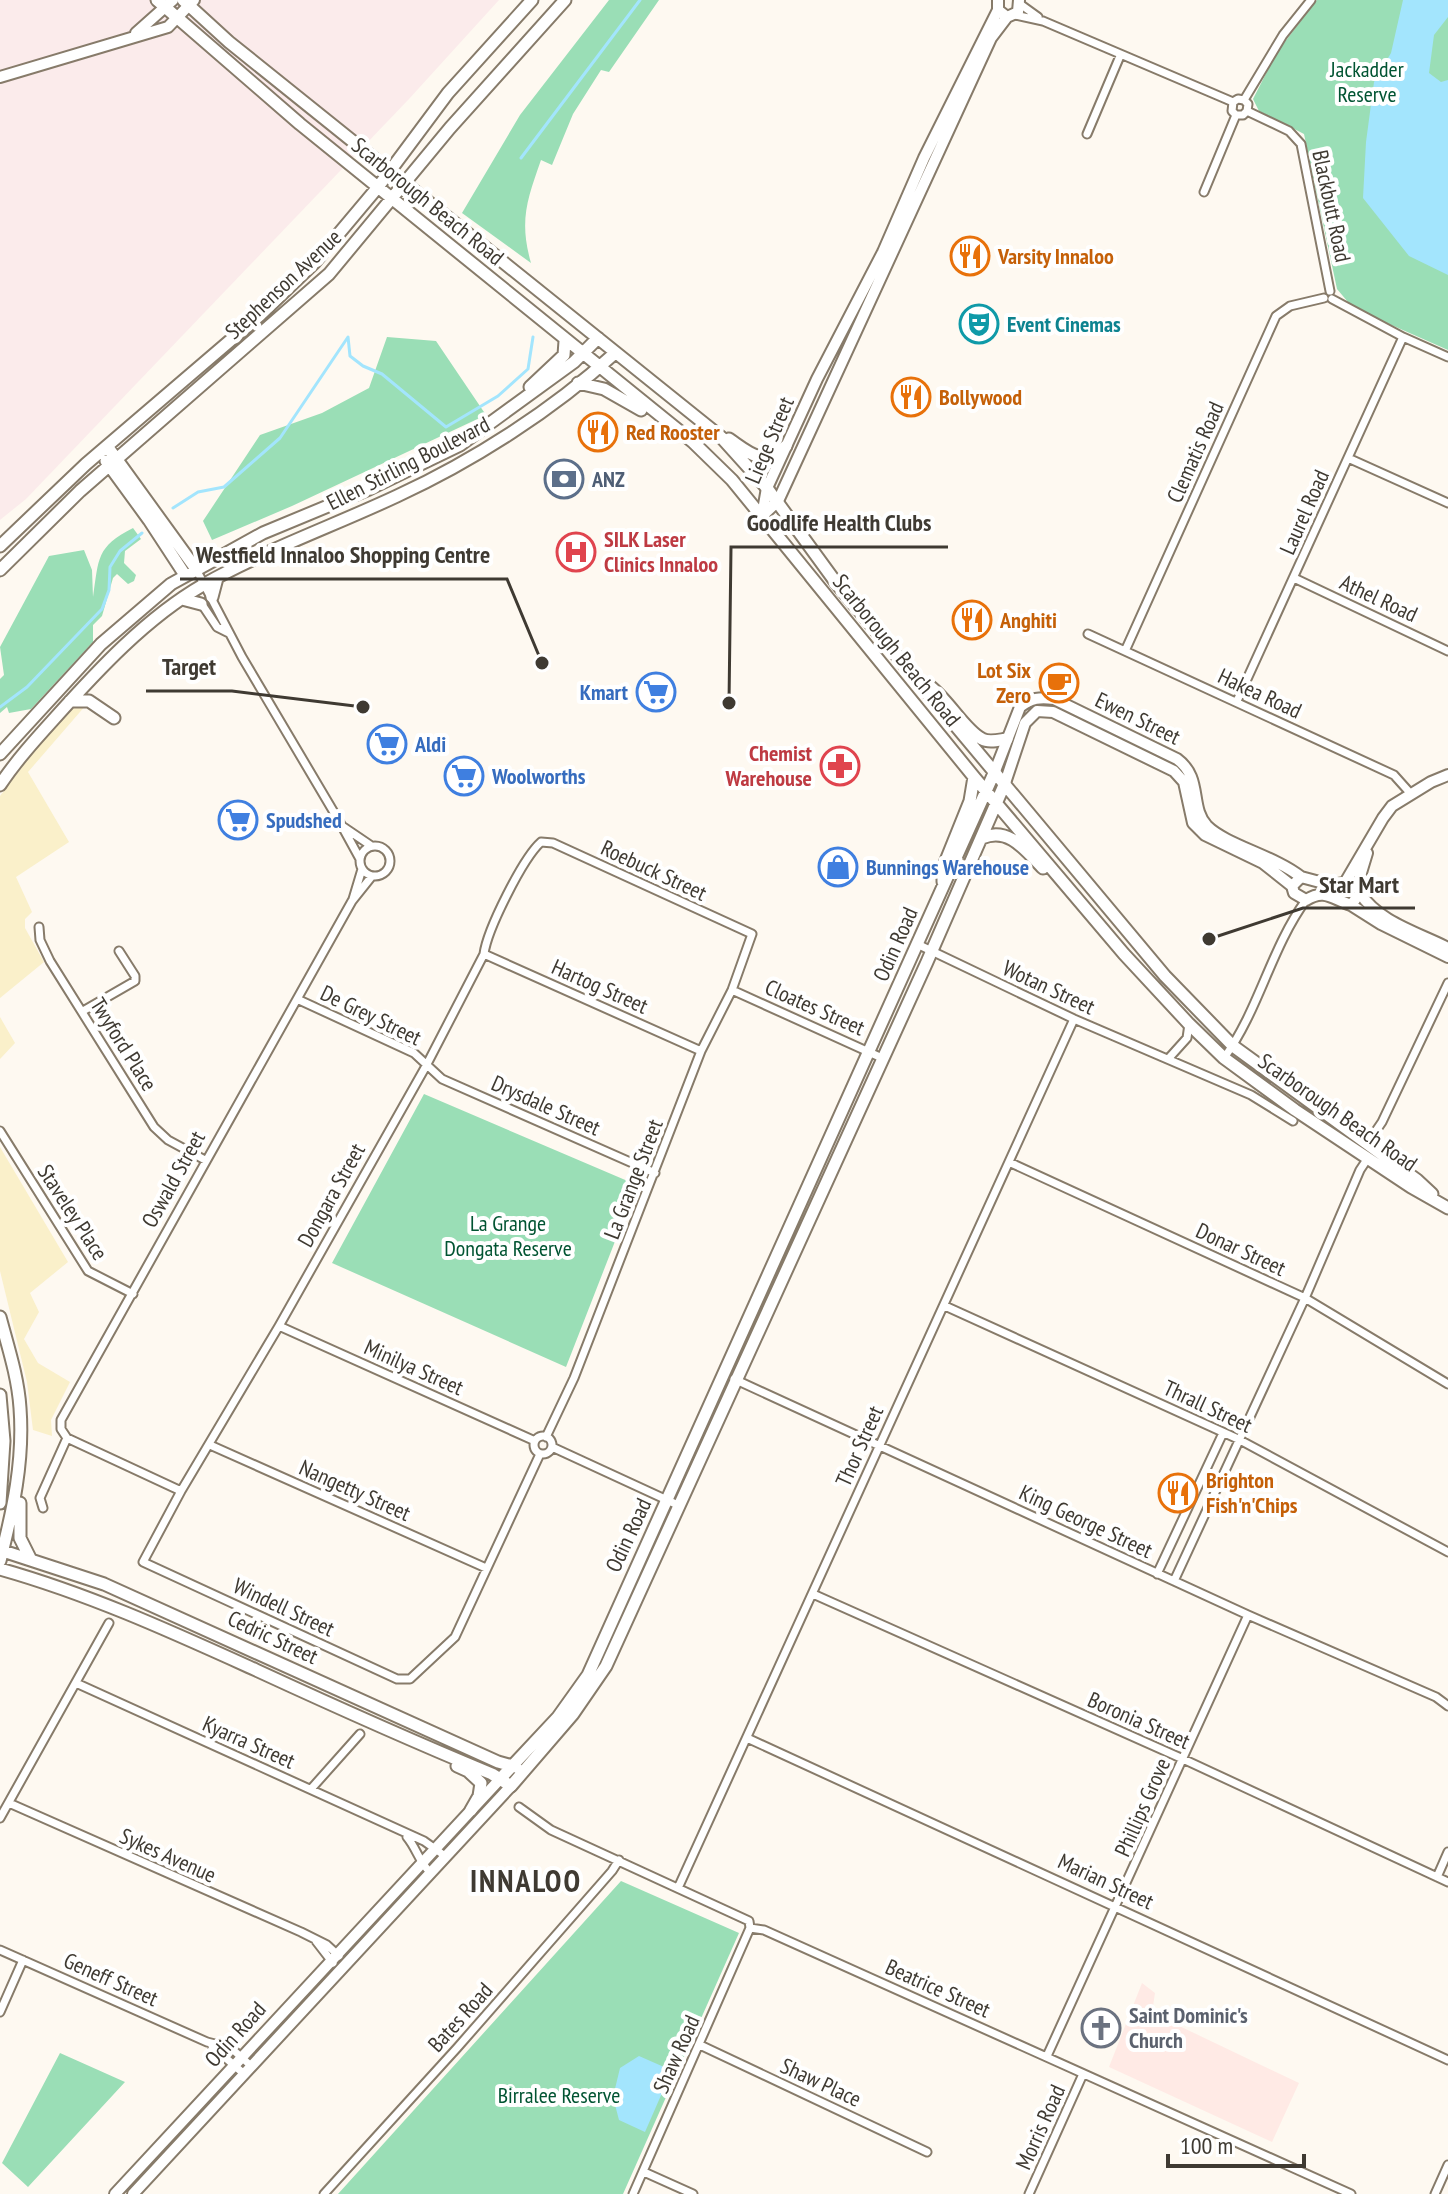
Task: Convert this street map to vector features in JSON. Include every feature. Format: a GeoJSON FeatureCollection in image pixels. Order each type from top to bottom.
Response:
{"type":"FeatureCollection","features":[{"type":"Feature","properties":{"kind":"main road","name":"Stephenson Avenue"},"geometry":{"type":"LineString","coordinates":[[0,546],[103,449],[260,315],[315,262],[390,172],[448,93],[532,0]]}},
{"type":"Feature","properties":{"kind":"main road","name":"Stephenson Avenue"},"geometry":{"type":"LineString","coordinates":[[0,570],[113,461],[312,291],[352,249],[404,183],[565,0]]}},
{"type":"Feature","properties":{"kind":"main road","name":"Scarborough Beach Road"},"geometry":{"type":"LineString","coordinates":[[165,2],[178,17],[300,124],[693,442],[732,480],[986,792],[1157,992],[1224,1058],[1295,1110],[1417,1180],[1448,1208]]}},
{"type":"Feature","properties":{"kind":"main road"},"geometry":{"type":"LineString","coordinates":[[131,37],[165,2]]}},
{"type":"Feature","properties":{"kind":"main road","name":"Scarborough Beach Road"},"geometry":{"type":"LineString","coordinates":[[189,2],[229,42],[715,431],[778,501],[837,584],[1155,964],[1233,1046],[1370,1151]]}},
{"type":"Feature","properties":{"kind":"main road"},"geometry":{"type":"LineString","coordinates":[[0,77],[168,27],[189,2]]}},
{"type":"Feature","properties":{"kind":"main road","name":"Liege Street"},"geometry":{"type":"LineString","coordinates":[[762,516],[767,488],[786,446],[883,252],[924,158],[1010,8]]}},
{"type":"Feature","properties":{"kind":"main road","name":"Liege Street"},"geometry":{"type":"LineString","coordinates":[[762,516],[778,501],[991,38],[1010,8]]}},
{"type":"Feature","properties":{"kind":"main road","name":"Ellen Stirling Boulevard"},"geometry":{"type":"LineString","coordinates":[[0,754],[101,644],[146,604],[190,572],[263,533],[439,457],[505,414],[598,338]]}},
{"type":"Feature","properties":{"kind":"main road"},"geometry":{"type":"LineString","coordinates":[[505,414],[520,395],[564,355],[565,341]]}},
{"type":"Feature","properties":{"kind":"main road","name":"Ellen Stirling Boulevard"},"geometry":{"type":"LineString","coordinates":[[0,785],[70,701],[136,635],[182,599],[217,578],[398,496],[465,462],[599,368],[615,353]]}},
{"type":"Feature","properties":{"kind":"main road"},"geometry":{"type":"LineString","coordinates":[[578,383],[620,395],[673,427]]}},
{"type":"Feature","properties":{"kind":"main road"},"geometry":{"type":"LineString","coordinates":[[715,431],[761,458],[772,457],[786,446]]}},
{"type":"Feature","properties":{"kind":"main road"},"geometry":{"type":"LineString","coordinates":[[103,449],[190,572]]}},
{"type":"Feature","properties":{"kind":"main road"},"geometry":{"type":"LineString","coordinates":[[182,599],[207,600],[217,578]]}},
{"type":"Feature","properties":{"kind":"main road"},"geometry":{"type":"LineString","coordinates":[[917,676],[940,693],[982,739],[1007,739]]}},
{"type":"Feature","properties":{"kind":"main road","name":"Ewen Street"},"geometry":{"type":"LineString","coordinates":[[995,771],[1020,707],[1042,697],[1054,699],[1184,764],[1193,777],[1202,819],[1209,829],[1266,856],[1301,877],[1354,887]]}},
{"type":"Feature","properties":{"kind":"main road"},"geometry":{"type":"LineString","coordinates":[[70,701],[89,701],[114,718]]}},
{"type":"Feature","properties":{"kind":"main road"},"geometry":{"type":"LineString","coordinates":[[1071,720],[1076,709]]}},
{"type":"Feature","properties":{"kind":"main road","name":"Ewen Street"},"geometry":{"type":"LineString","coordinates":[[1005,783],[1025,723],[1037,711],[1053,712],[1174,771],[1184,782],[1193,823],[1205,835],[1263,863],[1306,900],[1326,893],[1448,957]]}},
{"type":"Feature","properties":{"kind":"main road","name":"Odin Road"},"geometry":{"type":"LineString","coordinates":[[133,2194],[445,1856],[506,1782],[513,1764],[558,1717],[588,1675],[995,771]]}},
{"type":"Feature","properties":{"kind":"main road"},"geometry":{"type":"LineString","coordinates":[[1351,905],[1368,847],[1383,818],[1392,806],[1448,775]]}},
{"type":"Feature","properties":{"kind":"main road"},"geometry":{"type":"LineString","coordinates":[[942,887],[943,868],[970,801],[974,777]]}},
{"type":"Feature","properties":{"kind":"main road","name":"Odin Road"},"geometry":{"type":"LineString","coordinates":[[115,2194],[435,1847],[471,1810],[523,1772],[600,1677],[1005,783]]}},
{"type":"Feature","properties":{"kind":"main road"},"geometry":{"type":"LineString","coordinates":[[982,838],[996,834],[1015,840],[1095,920]]}},
{"type":"Feature","properties":{"kind":"main road"},"geometry":{"type":"LineString","coordinates":[[1293,890],[1301,877]]}},
{"type":"Feature","properties":{"kind":"main road"},"geometry":{"type":"LineString","coordinates":[[1354,887],[1369,907],[1381,915],[1448,948]]}},
{"type":"Feature","properties":{"kind":"main road"},"geometry":{"type":"LineString","coordinates":[[0,1317],[20,1406],[20,1538],[30,1558]]}},
{"type":"Feature","properties":{"kind":"main road"},"geometry":{"type":"LineString","coordinates":[[0,1395],[4,1441],[1,1498]]}},
{"type":"Feature","properties":{"kind":"main road"},"geometry":{"type":"LineString","coordinates":[[1,1554],[14,1510],[20,1466]]}},
{"type":"Feature","properties":{"kind":"main road","name":"Cedric Street"},"geometry":{"type":"LineString","coordinates":[[1,1554],[30,1558],[104,1584],[498,1762],[513,1764],[523,1772]]}},
{"type":"Feature","properties":{"kind":"main road","name":"Cedric Street"},"geometry":{"type":"LineString","coordinates":[[0,1569],[66,1588],[128,1612],[506,1782]]}},
{"type":"Feature","properties":{"kind":"main road"},"geometry":{"type":"LineString","coordinates":[[422,1745],[468,1771],[481,1783],[479,1796],[471,1810]]}},
{"type":"Feature","properties":{"kind":"street"},"geometry":{"type":"LineString","coordinates":[[1244,100],[1283,35],[1311,0]]}},
{"type":"Feature","properties":{"kind":"street"},"geometry":{"type":"LineString","coordinates":[[1010,8],[1233,102]]}},
{"type":"Feature","properties":{"kind":"street"},"geometry":{"type":"LineString","coordinates":[[1087,134],[1120,56]]}},
{"type":"Feature","properties":{"kind":"street"},"geometry":{"type":"LineString","coordinates":[[1244,100],[1248,104],[1247,111],[1236,115],[1232,111],[1233,102],[1244,100]]}},
{"type":"Feature","properties":{"kind":"street","name":"Blackbutt Road"},"geometry":{"type":"LineString","coordinates":[[1247,111],[1289,131],[1301,144],[1328,296]]}},
{"type":"Feature","properties":{"kind":"street"},"geometry":{"type":"LineString","coordinates":[[1204,192],[1236,115]]}},
{"type":"Feature","properties":{"kind":"street"},"geometry":{"type":"LineString","coordinates":[[1328,296],[1403,337],[1448,357]]}},
{"type":"Feature","properties":{"kind":"street","name":"Clematis Road"},"geometry":{"type":"LineString","coordinates":[[1125,651],[1276,316],[1290,306],[1328,296]]}},
{"type":"Feature","properties":{"kind":"street","name":"Laurel Road"},"geometry":{"type":"LineString","coordinates":[[1237,701],[1403,337]]}},
{"type":"Feature","properties":{"kind":"street"},"geometry":{"type":"LineString","coordinates":[[1348,458],[1448,503]]}},
{"type":"Feature","properties":{"kind":"street"},"geometry":{"type":"LineString","coordinates":[[190,572],[229,633],[360,859],[362,869],[352,901]]}},
{"type":"Feature","properties":{"kind":"street"},"geometry":{"type":"LineString","coordinates":[[190,572],[207,600],[217,627],[229,633]]}},
{"type":"Feature","properties":{"kind":"street","name":"Athel Road"},"geometry":{"type":"LineString","coordinates":[[1294,578],[1448,651]]}},
{"type":"Feature","properties":{"kind":"street","name":"Hakea Road"},"geometry":{"type":"LineString","coordinates":[[1088,634],[1394,775],[1411,794]]}},
{"type":"Feature","properties":{"kind":"street"},"geometry":{"type":"LineString","coordinates":[[342,826],[370,845],[384,848],[390,862],[382,875],[372,876],[362,869]]}},
{"type":"Feature","properties":{"kind":"street","name":"Roebuck Street"},"geometry":{"type":"LineString","coordinates":[[541,842],[553,843],[752,934]]}},
{"type":"Feature","properties":{"kind":"street","name":"Dongara Street"},"geometry":{"type":"LineString","coordinates":[[143,1562],[426,1066],[484,954],[485,942],[509,892],[534,848],[541,842]]}},
{"type":"Feature","properties":{"kind":"street"},"geometry":{"type":"LineString","coordinates":[[360,859],[362,852],[370,845]]}},
{"type":"Feature","properties":{"kind":"street","name":"Oswald Street"},"geometry":{"type":"LineString","coordinates":[[43,1508],[40,1498],[67,1438],[61,1429],[61,1420],[352,901],[372,876]]}},
{"type":"Feature","properties":{"kind":"street"},"geometry":{"type":"LineString","coordinates":[[1293,890],[1294,918]]}},
{"type":"Feature","properties":{"kind":"street"},"geometry":{"type":"LineString","coordinates":[[1224,1058],[1233,1046],[1294,918],[1306,900]]}},
{"type":"Feature","properties":{"kind":"street","name":"Twyford Place"},"geometry":{"type":"LineString","coordinates":[[39,927],[40,940],[50,961],[154,1127],[168,1140],[205,1160]]}},
{"type":"Feature","properties":{"kind":"street","name":"La Grange Street"},"geometry":{"type":"LineString","coordinates":[[546,1437],[574,1378],[701,1051],[732,990],[752,934]]}},
{"type":"Feature","properties":{"kind":"street","name":"Wotan Street"},"geometry":{"type":"LineString","coordinates":[[917,944],[1074,1019],[1251,1095],[1293,1121]]}},
{"type":"Feature","properties":{"kind":"street"},"geometry":{"type":"LineString","coordinates":[[83,1011],[135,981],[119,951]]}},
{"type":"Feature","properties":{"kind":"street","name":"Hartog Street"},"geometry":{"type":"LineString","coordinates":[[484,954],[701,1051]]}},
{"type":"Feature","properties":{"kind":"street"},"geometry":{"type":"LineString","coordinates":[[1174,1581],[1448,983]]}},
{"type":"Feature","properties":{"kind":"street","name":"Cloates Street"},"geometry":{"type":"LineString","coordinates":[[732,990],[882,1058]]}},
{"type":"Feature","properties":{"kind":"street","name":"De Grey Street"},"geometry":{"type":"LineString","coordinates":[[297,999],[414,1053],[426,1066]]}},
{"type":"Feature","properties":{"kind":"street","name":"Thor Street"},"geometry":{"type":"LineString","coordinates":[[678,1888],[1074,1019]]}},
{"type":"Feature","properties":{"kind":"street"},"geometry":{"type":"LineString","coordinates":[[1169,1058],[1187,1038],[1189,1024]]}},
{"type":"Feature","properties":{"kind":"street","name":"Drysdale Street"},"geometry":{"type":"LineString","coordinates":[[426,1066],[442,1079],[655,1173]]}},
{"type":"Feature","properties":{"kind":"street","name":"Staveley Place"},"geometry":{"type":"LineString","coordinates":[[0,1131],[88,1271],[133,1294]]}},
{"type":"Feature","properties":{"kind":"street","name":"Donar Street"},"geometry":{"type":"LineString","coordinates":[[1011,1163],[1305,1298],[1448,1384]]}},
{"type":"Feature","properties":{"kind":"street","name":"Thrall Street"},"geometry":{"type":"LineString","coordinates":[[945,1306],[1238,1439],[1448,1552]]}},
{"type":"Feature","properties":{"kind":"street","name":"Minilya Street"},"geometry":{"type":"LineString","coordinates":[[279,1326],[535,1441]]}},
{"type":"Feature","properties":{"kind":"street","name":"King George Street"},"geometry":{"type":"LineString","coordinates":[[722,1374],[1157,1574],[1436,1697],[1448,1706]]}},
{"type":"Feature","properties":{"kind":"street"},"geometry":{"type":"LineString","coordinates":[[1157,1574],[1223,1433]]}},
{"type":"Feature","properties":{"kind":"street"},"geometry":{"type":"LineString","coordinates":[[540,1436],[546,1437],[552,1447],[548,1453],[540,1454],[534,1448],[535,1441],[540,1436]]}},
{"type":"Feature","properties":{"kind":"street"},"geometry":{"type":"LineString","coordinates":[[67,1438],[181,1491]]}},
{"type":"Feature","properties":{"kind":"street","name":"Nangetty Street"},"geometry":{"type":"LineString","coordinates":[[210,1445],[486,1568]]}},
{"type":"Feature","properties":{"kind":"street"},"geometry":{"type":"LineString","coordinates":[[552,1447],[680,1506]]}},
{"type":"Feature","properties":{"kind":"street"},"geometry":{"type":"LineString","coordinates":[[486,1568],[540,1454]]}},
{"type":"Feature","properties":{"kind":"street","name":"Windell Street"},"geometry":{"type":"LineString","coordinates":[[143,1562],[397,1679],[410,1679],[455,1637],[486,1568]]}},
{"type":"Feature","properties":{"kind":"street","name":"Boronia Street"},"geometry":{"type":"LineString","coordinates":[[813,1594],[1183,1759],[1448,1882]]}},
{"type":"Feature","properties":{"kind":"street","name":"Phillips Grove"},"geometry":{"type":"LineString","coordinates":[[1047,2056],[1248,1615]]}},
{"type":"Feature","properties":{"kind":"street"},"geometry":{"type":"LineString","coordinates":[[0,1818],[109,1623]]}},
{"type":"Feature","properties":{"kind":"street","name":"Kyarra Street"},"geometry":{"type":"LineString","coordinates":[[76,1683],[435,1847],[445,1856]]}},
{"type":"Feature","properties":{"kind":"street","name":"King George Street"},"geometry":{"type":"LineString","coordinates":[[1436,1697],[1448,1699]]}},
{"type":"Feature","properties":{"kind":"street"},"geometry":{"type":"LineString","coordinates":[[311,1789],[360,1734]]}},
{"type":"Feature","properties":{"kind":"street","name":"Marian Street"},"geometry":{"type":"LineString","coordinates":[[747,1738],[1448,2060]]}},
{"type":"Feature","properties":{"kind":"street","name":"Sykes Avenue"},"geometry":{"type":"LineString","coordinates":[[9,1803],[314,1939],[343,1967]]}},
{"type":"Feature","properties":{"kind":"street","name":"Beatrice Street"},"geometry":{"type":"LineString","coordinates":[[519,1807],[551,1830],[749,1921],[750,1928],[764,1930],[1351,2194]]}},
{"type":"Feature","properties":{"kind":"street"},"geometry":{"type":"LineString","coordinates":[[406,1835],[417,1849],[420,1863],[430,1872]]}},
{"type":"Feature","properties":{"kind":"street"},"geometry":{"type":"LineString","coordinates":[[1437,1877],[1448,1852]]}},
{"type":"Feature","properties":{"kind":"street","name":"Bates Road"},"geometry":{"type":"LineString","coordinates":[[324,2194],[457,2048],[619,1860]]}},
{"type":"Feature","properties":{"kind":"street","name":"Shaw Road"},"geometry":{"type":"LineString","coordinates":[[633,2194],[750,1928]]}},
{"type":"Feature","properties":{"kind":"street","name":"Geneff Street"},"geometry":{"type":"LineString","coordinates":[[0,1950],[207,2042],[246,2069]]}},
{"type":"Feature","properties":{"kind":"street"},"geometry":{"type":"LineString","coordinates":[[0,2012],[23,1960]]}},
{"type":"Feature","properties":{"kind":"street","name":"Shaw Place"},"geometry":{"type":"LineString","coordinates":[[700,2045],[927,2152]]}},
{"type":"Feature","properties":{"kind":"street","name":"Morris Road"},"geometry":{"type":"LineString","coordinates":[[1029,2194],[1083,2074]]}},
{"type":"Feature","properties":{"kind":"street"},"geometry":{"type":"LineString","coordinates":[[1435,2194],[1448,2165]]}},
{"type":"Feature","properties":{"kind":"street"},"geometry":{"type":"LineString","coordinates":[[644,2172],[693,2194]]}},
{"type":"Feature","properties":{"kind":"shaded area"},"geometry":{"type":"Polygon","coordinates":[[[0,0],[499,0],[409,99],[26,499],[0,520],[0,0]]]}},
{"type":"Feature","properties":{"kind":"shaded area"},"geometry":{"type":"Polygon","coordinates":[[[1142,1983],[1155,1993],[1152,2013],[1299,2083],[1272,2142],[1109,2067],[1142,1983]]]}},
{"type":"Feature","properties":{"kind":"green space"},"geometry":{"type":"Polygon","coordinates":[[[609,0],[659,0],[609,72],[601,70],[573,114],[552,165],[541,160],[526,211],[527,248],[531,263],[462,213],[520,115],[609,0]]]}},
{"type":"Feature","properties":{"kind":"green space","name":"Jackadder Reserve"},"geometry":{"type":"Polygon","coordinates":[[[1317,0],[1448,0],[1448,350],[1353,308],[1337,289],[1304,134],[1259,111],[1253,99],[1277,52],[1317,0]]]}},
{"type":"Feature","properties":{"kind":"green space"},"geometry":{"type":"Polygon","coordinates":[[[387,337],[436,341],[486,415],[212,540],[203,521],[260,435],[322,413],[369,388],[387,337]]]}},
{"type":"Feature","properties":{"kind":"green space"},"geometry":{"type":"Polygon","coordinates":[[[133,528],[141,539],[125,551],[124,563],[136,575],[134,581],[128,584],[117,574],[113,578],[102,616],[93,625],[93,642],[31,709],[9,713],[7,707],[0,713],[0,679],[4,675],[0,647],[49,556],[84,550],[92,570],[93,597],[101,555],[112,541],[133,528]]]}},
{"type":"Feature","properties":{"kind":"green space","name":"La Grange Dongata Reserve"},"geometry":{"type":"Polygon","coordinates":[[[424,1094],[637,1185],[566,1367],[332,1263],[424,1094]]]}},
{"type":"Feature","properties":{"kind":"green space","name":"Birralee Reserve"},"geometry":{"type":"Polygon","coordinates":[[[621,1881],[739,1933],[623,2194],[338,2194],[621,1881]]]}},
{"type":"Feature","properties":{"kind":"green space"},"geometry":{"type":"Polygon","coordinates":[[[60,2053],[125,2082],[28,2187],[2,2163],[60,2053]]]}},
{"type":"Feature","properties":{"kind":"sand"},"geometry":{"type":"Polygon","coordinates":[[[86,705],[28,772],[69,842],[16,877],[32,912],[25,919],[25,928],[44,962],[0,998],[0,796],[42,741],[74,706],[86,705]]]}},
{"type":"Feature","properties":{"kind":"sand"},"geometry":{"type":"Polygon","coordinates":[[[0,1017],[15,1043],[0,1059],[0,1017]]]}},
{"type":"Feature","properties":{"kind":"sand"},"geometry":{"type":"Polygon","coordinates":[[[0,1147],[68,1262],[30,1293],[39,1312],[24,1339],[38,1363],[70,1382],[51,1420],[52,1436],[33,1430],[27,1382],[0,1271],[0,1147]]]}},
{"type":"Feature","properties":{"kind":"water"},"geometry":{"type":"Polygon","coordinates":[[[1403,0],[1448,0],[1448,17],[1434,35],[1429,73],[1441,82],[1448,80],[1448,275],[1409,256],[1363,198],[1374,82],[1391,53],[1403,0]]]}},
{"type":"Feature","properties":{"kind":"water"},"geometry":{"type":"Polygon","coordinates":[[[639,2056],[664,2067],[669,2077],[645,2132],[619,2120],[613,2097],[620,2068],[639,2056]]]}},
{"type":"Feature","properties":{"kind":"waterway"},"geometry":{"type":"LineString","coordinates":[[521,158],[640,0]]}},
{"type":"Feature","properties":{"kind":"waterway"},"geometry":{"type":"LineString","coordinates":[[173,508],[198,492],[224,487],[280,438],[348,337],[350,356],[382,374],[446,427],[498,396],[528,369],[533,337]]}},
{"type":"Feature","properties":{"kind":"waterway"},"geometry":{"type":"LineString","coordinates":[[0,707],[27,687],[102,609],[109,590],[110,567],[120,551],[142,533]]}},
{"type":"Feature","properties":{"kind":"place","name":"Varsity Innaloo"},"geometry":{"type":"Point","coordinates":[970,256]}},
{"type":"Feature","properties":{"kind":"place","name":"Event Cinemas"},"geometry":{"type":"Point","coordinates":[979,324]}},
{"type":"Feature","properties":{"kind":"place","name":"Bollywood"},"geometry":{"type":"Point","coordinates":[911,397]}},
{"type":"Feature","properties":{"kind":"place","name":"Red Rooster"},"geometry":{"type":"Point","coordinates":[598,432]}},
{"type":"Feature","properties":{"kind":"place","name":"ANZ"},"geometry":{"type":"Point","coordinates":[564,479]}},
{"type":"Feature","properties":{"kind":"place","name":"SILK Laser Clinics Innaloo"},"geometry":{"type":"Point","coordinates":[576,552]}},
{"type":"Feature","properties":{"kind":"place","name":"Anghiti"},"geometry":{"type":"Point","coordinates":[972,620]}},
{"type":"Feature","properties":{"kind":"place","name":"Westfield Innaloo Shopping Centre"},"geometry":{"type":"Point","coordinates":[542,663]}},
{"type":"Feature","properties":{"kind":"place","name":"Lot Six Zero"},"geometry":{"type":"Point","coordinates":[1059,683]}},
{"type":"Feature","properties":{"kind":"place","name":"Kmart"},"geometry":{"type":"Point","coordinates":[656,692]}},
{"type":"Feature","properties":{"kind":"place","name":"Goodlife Health Clubs"},"geometry":{"type":"Point","coordinates":[729,703]}},
{"type":"Feature","properties":{"kind":"place","name":"Target"},"geometry":{"type":"Point","coordinates":[363,707]}},
{"type":"Feature","properties":{"kind":"place","name":"Aldi"},"geometry":{"type":"Point","coordinates":[387,744]}},
{"type":"Feature","properties":{"kind":"place","name":"Chemist Warehouse"},"geometry":{"type":"Point","coordinates":[840,766]}},
{"type":"Feature","properties":{"kind":"place","name":"Woolworths"},"geometry":{"type":"Point","coordinates":[464,776]}},
{"type":"Feature","properties":{"kind":"place","name":"Spudshed"},"geometry":{"type":"Point","coordinates":[238,820]}},
{"type":"Feature","properties":{"kind":"place","name":"Bunnings Warehouse"},"geometry":{"type":"Point","coordinates":[838,867]}},
{"type":"Feature","properties":{"kind":"place","name":"Star Mart"},"geometry":{"type":"Point","coordinates":[1209,939]}},
{"type":"Feature","properties":{"kind":"place","name":"Brighton Fish'n'Chips"},"geometry":{"type":"Point","coordinates":[1178,1493]}},
{"type":"Feature","properties":{"kind":"place","name":"Saint Dominic's Church"},"geometry":{"type":"Point","coordinates":[1101,2028]}},
{"type":"Feature","properties":{"kind":"district","name":"INNALOO"},"geometry":{"type":"Point","coordinates":[526,1880]}}]}
